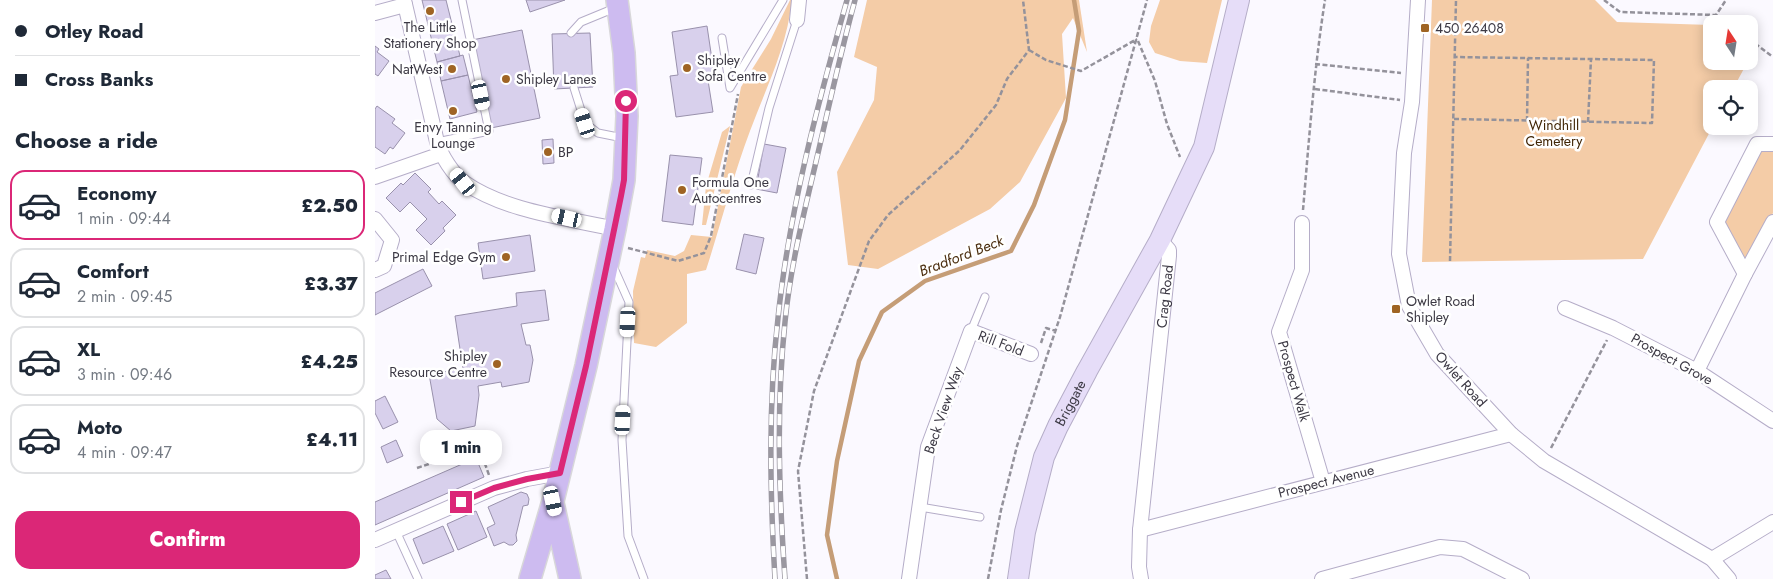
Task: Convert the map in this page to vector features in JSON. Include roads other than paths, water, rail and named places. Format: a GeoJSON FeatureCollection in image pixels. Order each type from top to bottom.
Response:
{"type":"FeatureCollection","features":[{"type":"Feature","properties":{"kind":"main road"},"geometry":{"type":"LineString","coordinates":[[1160,240],[1204,148],[1239,0]]}},
{"type":"Feature","properties":{"kind":"main road"},"geometry":{"type":"LineString","coordinates":[[530,579],[553,501],[586,366],[624,180],[627,116],[624,53],[617,3]]}},
{"type":"Feature","properties":{"kind":"main road","name":"Briggate"},"geometry":{"type":"LineString","coordinates":[[1018,579],[1025,532],[1044,457],[1070,403],[1160,240]]}},
{"type":"Feature","properties":{"kind":"main road"},"geometry":{"type":"LineString","coordinates":[[553,501],[570,579]]}},
{"type":"Feature","properties":{"kind":"street"},"geometry":{"type":"LineString","coordinates":[[797,20],[799,0]]}},
{"type":"Feature","properties":{"kind":"street","name":"Owlet Road"},"geometry":{"type":"LineString","coordinates":[[1418,0],[1412,102],[1404,153],[1399,254],[1409,306],[1437,354],[1511,434],[1544,461],[1712,560],[1729,579]]}},
{"type":"Feature","properties":{"kind":"street"},"geometry":{"type":"LineString","coordinates":[[375,13],[404,2],[439,148],[463,182],[491,198],[519,207],[615,229]]}},
{"type":"Feature","properties":{"kind":"street"},"geometry":{"type":"LineString","coordinates":[[1745,274],[1717,222],[1757,144],[1773,144]]}},
{"type":"Feature","properties":{"kind":"street"},"geometry":{"type":"LineString","coordinates":[[375,178],[439,148]]}},
{"type":"Feature","properties":{"kind":"street"},"geometry":{"type":"LineString","coordinates":[[375,220],[392,240],[384,266],[375,270]]}},
{"type":"Feature","properties":{"kind":"street"},"geometry":{"type":"LineString","coordinates":[[1697,371],[1773,222]]}},
{"type":"Feature","properties":{"kind":"street","name":"Prospect Walk"},"geometry":{"type":"LineString","coordinates":[[1302,223],[1302,270],[1279,332],[1323,482]]}},
{"type":"Feature","properties":{"kind":"street","name":"Crag Road"},"geometry":{"type":"LineString","coordinates":[[1141,579],[1139,567],[1140,530],[1169,256],[1169,250],[1160,240]]}},
{"type":"Feature","properties":{"kind":"street","name":"Prospect Grove"},"geometry":{"type":"LineString","coordinates":[[1565,308],[1613,328],[1697,371],[1773,421]]}},
{"type":"Feature","properties":{"kind":"street","name":"Rill Fold"},"geometry":{"type":"LineString","coordinates":[[971,331],[1031,354]]}},
{"type":"Feature","properties":{"kind":"street","name":"Beck View Way"},"geometry":{"type":"LineString","coordinates":[[909,579],[928,448],[971,331]]}},
{"type":"Feature","properties":{"kind":"street","name":"Prospect Avenue"},"geometry":{"type":"LineString","coordinates":[[1140,530],[1511,434]]}},
{"type":"Feature","properties":{"kind":"street"},"geometry":{"type":"LineString","coordinates":[[375,540],[494,488],[560,473]]}},
{"type":"Feature","properties":{"kind":"street"},"geometry":{"type":"LineString","coordinates":[[1712,560],[1773,522]]}},
{"type":"Feature","properties":{"kind":"street"},"geometry":{"type":"LineString","coordinates":[[1322,579],[1440,546],[1463,549],[1522,579]]}},
{"type":"Feature","properties":{"kind":"lane"},"geometry":{"type":"LineString","coordinates":[[439,148],[489,131],[462,0]]}},
{"type":"Feature","properties":{"kind":"lane"},"geometry":{"type":"LineString","coordinates":[[722,38],[730,88],[783,0]]}},
{"type":"Feature","properties":{"kind":"lane"},"geometry":{"type":"LineString","coordinates":[[571,33],[581,22],[617,3]]}},
{"type":"Feature","properties":{"kind":"lane"},"geometry":{"type":"LineString","coordinates":[[751,186],[769,108],[797,20]]}},
{"type":"Feature","properties":{"kind":"lane"},"geometry":{"type":"LineString","coordinates":[[573,88],[585,123],[597,133],[626,138]]}},
{"type":"Feature","properties":{"kind":"lane"},"geometry":{"type":"LineString","coordinates":[[609,257],[629,302],[622,440],[628,536],[643,579]]}},
{"type":"Feature","properties":{"kind":"lane"},"geometry":{"type":"LineString","coordinates":[[971,331],[985,297]]}},
{"type":"Feature","properties":{"kind":"lane"},"geometry":{"type":"LineString","coordinates":[[920,507],[980,517]]}},
{"type":"Feature","properties":{"kind":"lane"},"geometry":{"type":"LineString","coordinates":[[395,530],[418,579]]}},
{"type":"Feature","properties":{"kind":"waterway","name":"Bradford Beck"},"geometry":{"type":"LineString","coordinates":[[837,579],[827,535],[837,461],[859,361],[882,312],[925,281],[1011,251],[1034,205],[1065,120],[1079,31],[1074,0]]}},
{"type":"Feature","properties":{"kind":"railway"},"geometry":{"type":"LineString","coordinates":[[775,579],[771,481],[771,416],[778,318],[789,238],[797,198],[847,0]]}},
{"type":"Feature","properties":{"kind":"railway"},"geometry":{"type":"LineString","coordinates":[[785,579],[781,515],[779,418],[787,302],[802,224],[855,0]]}},
{"type":"Feature","properties":{"kind":"place","name":"The Little Stationery Shop"},"geometry":{"type":"Point","coordinates":[430,11]}},
{"type":"Feature","properties":{"kind":"place","name":"450 26408"},"geometry":{"type":"Point","coordinates":[1425,28]}},
{"type":"Feature","properties":{"kind":"place","name":"Shipley Sofa Centre"},"geometry":{"type":"Point","coordinates":[687,68]}},
{"type":"Feature","properties":{"kind":"place","name":"NatWest"},"geometry":{"type":"Point","coordinates":[452,69]}},
{"type":"Feature","properties":{"kind":"place","name":"Shipley Lanes"},"geometry":{"type":"Point","coordinates":[506,79]}},
{"type":"Feature","properties":{"kind":"place","name":"Envy Tanning Lounge"},"geometry":{"type":"Point","coordinates":[453,111]}},
{"type":"Feature","properties":{"kind":"place","name":"BP"},"geometry":{"type":"Point","coordinates":[548,152]}},
{"type":"Feature","properties":{"kind":"place","name":"Formula One Autocentres"},"geometry":{"type":"Point","coordinates":[682,190]}},
{"type":"Feature","properties":{"kind":"place","name":"Primal Edge Gym"},"geometry":{"type":"Point","coordinates":[506,257]}},
{"type":"Feature","properties":{"kind":"place","name":"Owlet Road Shipley"},"geometry":{"type":"Point","coordinates":[1396,309]}},
{"type":"Feature","properties":{"kind":"place","name":"Shipley Resource Centre"},"geometry":{"type":"Point","coordinates":[497,364]}},
{"type":"Feature","properties":{"kind":"park label","name":"Windhill Cemetery"},"geometry":{"type":"Point","coordinates":[1554,134]}}]}
